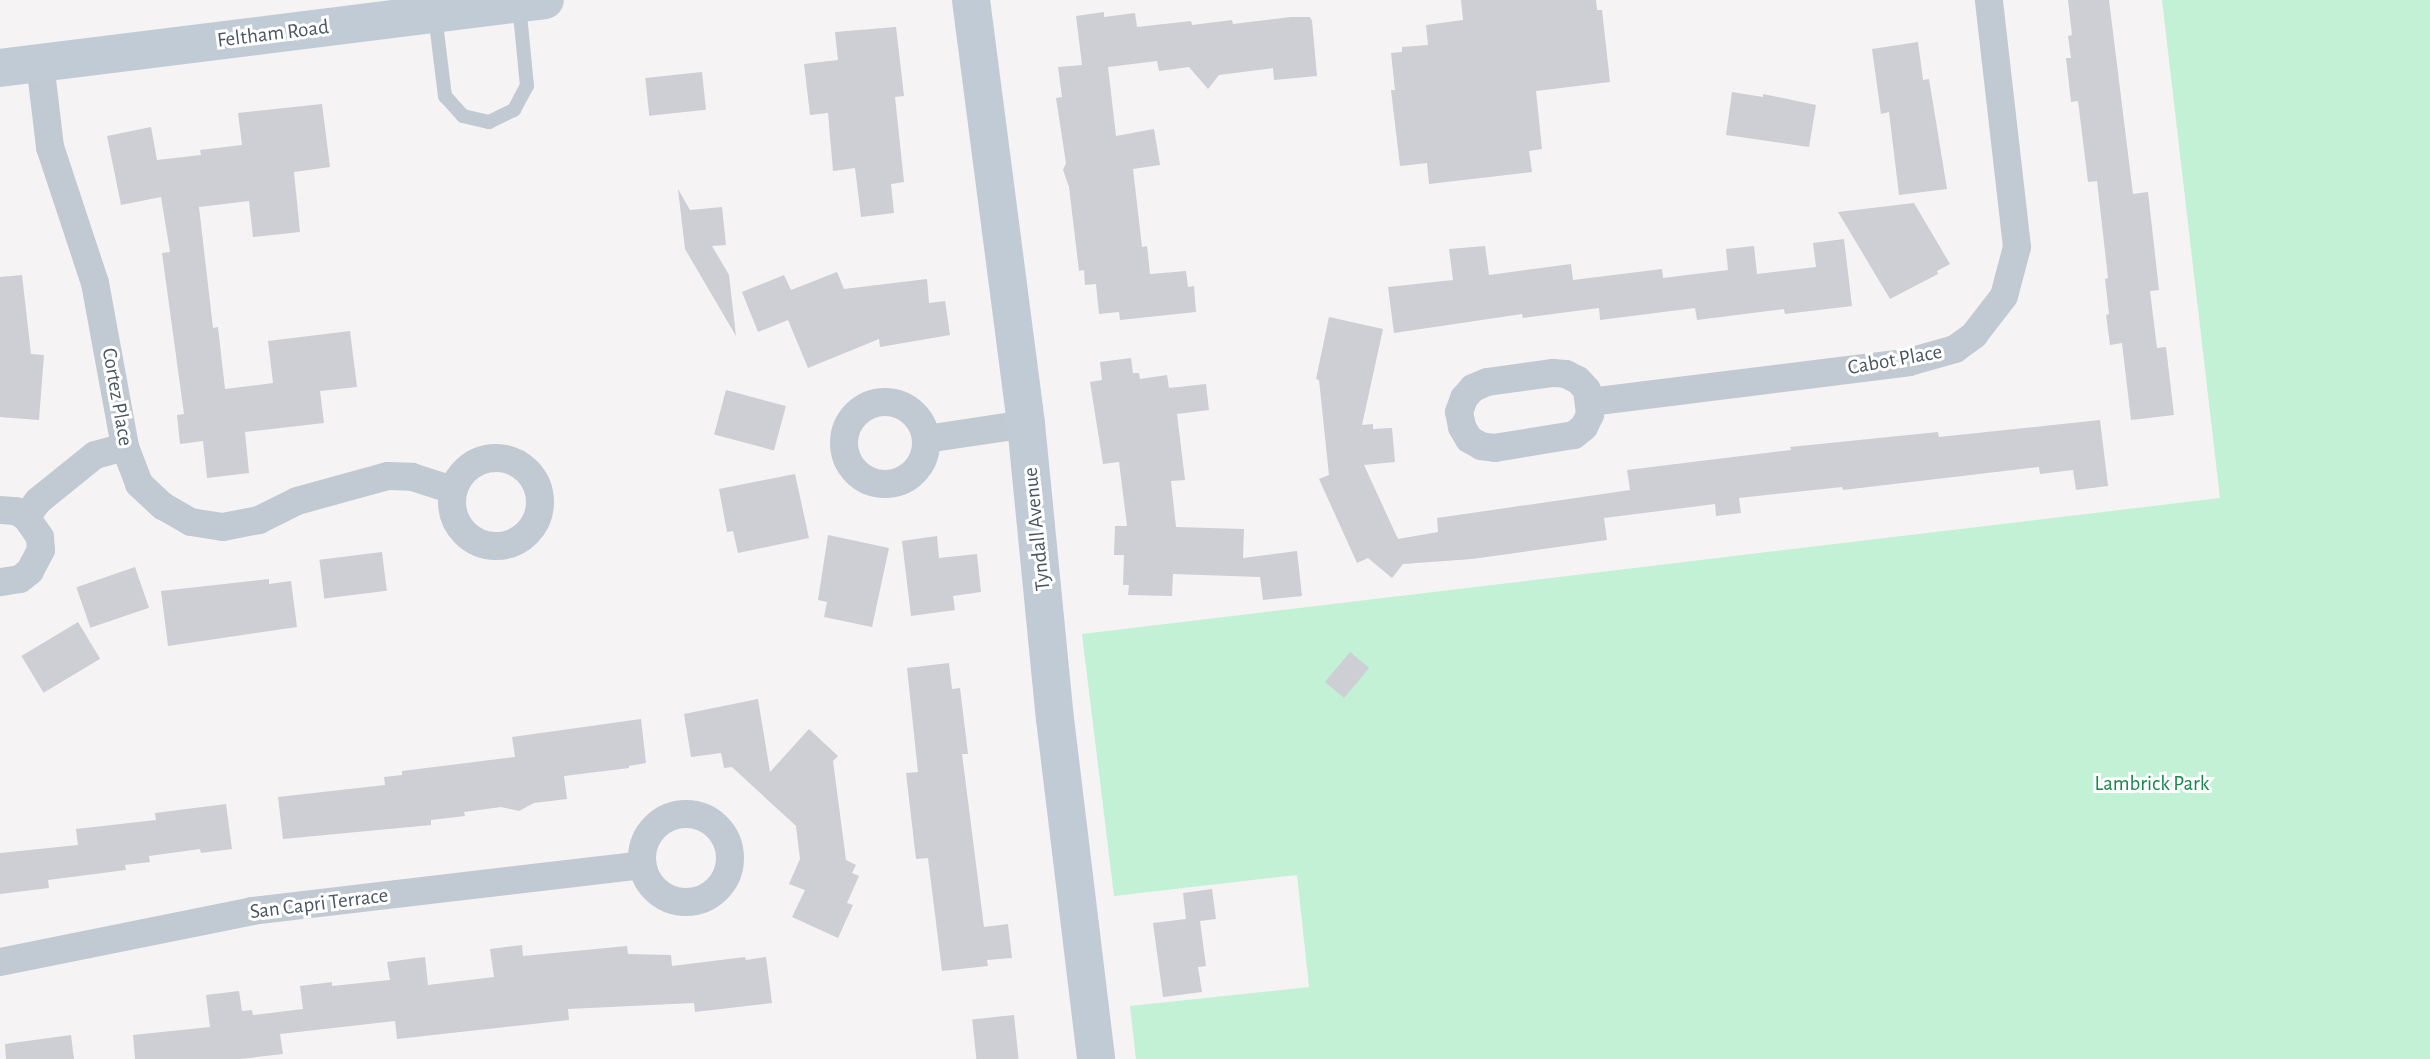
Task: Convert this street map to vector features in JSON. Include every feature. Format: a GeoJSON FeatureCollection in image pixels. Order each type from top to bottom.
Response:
{"type":"FeatureCollection","features":[{"type":"Feature","properties":{"kind":"street","name":"Tyndall Avenue"},"geometry":{"type":"LineString","coordinates":[[971,0],[1026,424],[1055,719],[1096,1059]]}},
{"type":"Feature","properties":{"kind":"street","name":"Cabot Place"},"geometry":{"type":"LineString","coordinates":[[1590,402],[1909,362],[1955,349],[1974,335],[2004,296],[2017,247],[1989,0]]}},
{"type":"Feature","properties":{"kind":"street","name":"Feltham Road"},"geometry":{"type":"LineString","coordinates":[[0,68],[532,2]]}},
{"type":"Feature","properties":{"kind":"street","name":"Cortez Place"},"geometry":{"type":"LineString","coordinates":[[40,63],[50,147],[95,283],[125,447],[139,484],[163,506],[191,522],[223,527],[259,520],[297,501],[388,476],[412,477],[453,490]]}},
{"type":"Feature","properties":{"kind":"street"},"geometry":{"type":"LineString","coordinates":[[926,439],[1026,424]]}},
{"type":"Feature","properties":{"kind":"street"},"geometry":{"type":"LineString","coordinates":[[0,582],[20,579],[37,562],[40,537],[13,513],[38,501],[95,455],[125,447]]}},
{"type":"Feature","properties":{"kind":"street","name":"San Capri Terrace"},"geometry":{"type":"LineString","coordinates":[[0,962],[252,911],[642,865]]}},
{"type":"Feature","properties":{"kind":"lane"},"geometry":{"type":"LineString","coordinates":[[435,14],[445,96],[463,116],[489,122],[514,110],[527,86],[532,2]]}},
{"type":"Feature","properties":{"kind":"green space","name":"Lambrick Park"},"geometry":{"type":"Polygon","coordinates":[[[2162,0],[2430,0],[2430,1059],[1136,1059],[1130,1006],[1309,987],[1297,875],[1114,896],[1082,634],[2220,498],[2162,0]]]}},
{"type":"Feature","properties":{"kind":"building"},"geometry":{"type":"Polygon","coordinates":[[[1461,0],[1596,0],[1597,10],[1602,10],[1610,82],[1536,91],[1542,149],[1529,151],[1532,172],[1429,184],[1427,163],[1400,166],[1391,90],[1395,90],[1391,53],[1402,52],[1402,47],[1428,45],[1426,25],[1463,20],[1461,0]]]}},
{"type":"Feature","properties":{"kind":"building"},"geometry":{"type":"Polygon","coordinates":[[[2068,0],[2109,0],[2133,194],[2148,192],[2159,290],[2150,291],[2157,348],[2166,347],[2174,415],[2131,420],[2122,343],[2110,345],[2106,315],[2109,314],[2105,279],[2108,278],[2097,181],[2088,182],[2078,101],[2071,102],[2066,58],[2071,58],[2068,36],[2072,35],[2068,0]]]}},
{"type":"Feature","properties":{"kind":"building"},"geometry":{"type":"Polygon","coordinates":[[[1104,12],[1104,17],[1135,13],[1137,27],[1191,21],[1192,25],[1232,20],[1233,24],[1291,17],[1310,17],[1312,21],[1317,76],[1274,80],[1273,68],[1219,75],[1208,89],[1189,67],[1159,71],[1157,61],[1108,67],[1116,136],[1154,129],[1160,165],[1133,169],[1142,247],[1147,246],[1150,274],[1186,271],[1188,287],[1194,286],[1196,312],[1120,320],[1119,312],[1099,314],[1096,284],[1085,285],[1084,270],[1079,271],[1069,187],[1063,170],[1066,163],[1056,98],[1062,97],[1058,67],[1082,65],[1076,16],[1104,12]]]}},
{"type":"Feature","properties":{"kind":"building"},"geometry":{"type":"Polygon","coordinates":[[[896,27],[904,96],[895,97],[904,182],[891,184],[894,213],[861,217],[855,168],[833,171],[828,113],[810,115],[804,64],[838,60],[835,32],[896,27]]]}},
{"type":"Feature","properties":{"kind":"building"},"geometry":{"type":"Polygon","coordinates":[[[1918,42],[1923,80],[1929,79],[1947,189],[1899,195],[1889,112],[1881,114],[1872,49],[1918,42]]]}},
{"type":"Feature","properties":{"kind":"building"},"geometry":{"type":"Polygon","coordinates":[[[702,72],[706,110],[649,116],[645,78],[702,72]]]}},
{"type":"Feature","properties":{"kind":"building"},"geometry":{"type":"Polygon","coordinates":[[[1732,92],[1763,97],[1763,94],[1816,105],[1809,147],[1726,135],[1732,92]]]}},
{"type":"Feature","properties":{"kind":"building"},"geometry":{"type":"Polygon","coordinates":[[[322,104],[330,167],[294,172],[300,232],[253,237],[249,201],[199,207],[213,328],[218,327],[225,389],[273,383],[268,341],[350,331],[357,387],[320,391],[324,423],[245,432],[249,473],[207,478],[203,441],[180,444],[177,415],[184,414],[162,253],[170,252],[161,197],[121,205],[107,136],[151,127],[157,160],[201,155],[200,150],[242,145],[238,113],[322,104]]]}},
{"type":"Feature","properties":{"kind":"building"},"geometry":{"type":"Polygon","coordinates":[[[678,189],[690,210],[722,207],[726,245],[712,246],[729,275],[736,336],[685,249],[678,189]]]}},
{"type":"Feature","properties":{"kind":"building"},"geometry":{"type":"Polygon","coordinates":[[[1914,203],[1950,264],[1937,271],[1938,274],[1890,299],[1838,212],[1914,203]]]}},
{"type":"Feature","properties":{"kind":"building"},"geometry":{"type":"Polygon","coordinates":[[[1844,239],[1852,306],[1785,314],[1784,309],[1697,320],[1695,308],[1600,320],[1599,308],[1523,318],[1522,314],[1394,333],[1388,287],[1453,280],[1449,249],[1485,246],[1489,275],[1571,264],[1573,280],[1662,269],[1663,278],[1728,270],[1726,249],[1754,246],[1757,274],[1816,267],[1813,243],[1844,239]]]}},
{"type":"Feature","properties":{"kind":"building"},"geometry":{"type":"Polygon","coordinates":[[[837,272],[844,289],[927,279],[929,303],[945,301],[950,335],[880,347],[879,339],[808,368],[788,320],[758,332],[742,292],[784,275],[791,290],[837,272]]]}},
{"type":"Feature","properties":{"kind":"building"},"geometry":{"type":"Polygon","coordinates":[[[22,275],[31,354],[44,355],[39,420],[0,417],[0,277],[22,275]]]}},
{"type":"Feature","properties":{"kind":"building"},"geometry":{"type":"Polygon","coordinates":[[[1329,317],[1383,329],[1362,425],[1373,424],[1373,429],[1392,428],[1395,462],[1364,465],[1398,539],[1438,532],[1437,518],[1630,490],[1627,470],[1791,450],[1790,447],[1938,432],[1939,437],[2100,420],[2108,486],[2076,490],[2073,470],[2040,474],[2039,467],[1843,490],[1842,487],[1739,498],[1741,513],[1716,516],[1715,504],[1604,518],[1607,540],[1472,559],[1403,564],[1392,578],[1368,558],[1357,563],[1319,479],[1329,475],[1319,380],[1316,379],[1329,317]]]}},
{"type":"Feature","properties":{"kind":"building"},"geometry":{"type":"Polygon","coordinates":[[[1131,358],[1133,373],[1139,373],[1140,379],[1167,375],[1169,388],[1206,384],[1209,410],[1177,414],[1185,480],[1171,481],[1176,527],[1244,529],[1243,558],[1297,551],[1302,596],[1263,600],[1260,577],[1173,574],[1172,596],[1128,595],[1129,585],[1123,585],[1124,555],[1114,555],[1115,526],[1127,526],[1119,462],[1103,464],[1090,382],[1102,380],[1100,362],[1131,358]]]}},
{"type":"Feature","properties":{"kind":"building"},"geometry":{"type":"Polygon","coordinates":[[[726,390],[786,406],[774,450],[714,434],[726,390]]]}},
{"type":"Feature","properties":{"kind":"building"},"geometry":{"type":"Polygon","coordinates":[[[795,474],[809,538],[738,553],[733,531],[727,532],[719,489],[795,474]]]}},
{"type":"Feature","properties":{"kind":"building"},"geometry":{"type":"Polygon","coordinates":[[[828,535],[889,548],[872,627],[824,617],[827,602],[818,600],[828,535]]]}},
{"type":"Feature","properties":{"kind":"building"},"geometry":{"type":"Polygon","coordinates":[[[937,536],[939,558],[977,554],[981,592],[953,596],[955,610],[911,616],[902,541],[937,536]]]}},
{"type":"Feature","properties":{"kind":"building"},"geometry":{"type":"Polygon","coordinates":[[[382,552],[387,591],[324,598],[319,560],[382,552]]]}},
{"type":"Feature","properties":{"kind":"building"},"geometry":{"type":"Polygon","coordinates":[[[135,567],[149,608],[90,628],[76,587],[135,567]]]}},
{"type":"Feature","properties":{"kind":"building"},"geometry":{"type":"Polygon","coordinates":[[[269,579],[269,584],[291,581],[297,627],[168,646],[161,591],[269,579]]]}},
{"type":"Feature","properties":{"kind":"building"},"geometry":{"type":"Polygon","coordinates":[[[78,622],[100,659],[44,693],[21,656],[78,622]]]}},
{"type":"Feature","properties":{"kind":"building"},"geometry":{"type":"Polygon","coordinates":[[[1350,652],[1369,668],[1344,698],[1325,682],[1350,652]]]}},
{"type":"Feature","properties":{"kind":"building"},"geometry":{"type":"Polygon","coordinates":[[[949,663],[952,689],[960,688],[968,754],[962,754],[984,927],[1008,924],[1012,958],[987,960],[988,966],[942,971],[928,858],[916,859],[906,773],[918,772],[907,668],[949,663]]]}},
{"type":"Feature","properties":{"kind":"building"},"geometry":{"type":"Polygon","coordinates":[[[758,699],[770,772],[809,729],[838,756],[833,761],[846,860],[856,865],[852,873],[859,876],[847,903],[853,905],[838,938],[792,917],[805,890],[789,884],[800,859],[796,826],[732,767],[724,768],[721,753],[691,757],[684,714],[758,699]]]}},
{"type":"Feature","properties":{"kind":"building"},"geometry":{"type":"Polygon","coordinates":[[[641,719],[646,763],[629,768],[564,776],[567,799],[534,803],[519,811],[501,807],[464,812],[465,816],[431,820],[431,825],[283,839],[278,797],[385,785],[384,777],[402,775],[402,771],[515,757],[512,737],[641,719]]]}},
{"type":"Feature","properties":{"kind":"building"},"geometry":{"type":"Polygon","coordinates":[[[226,804],[232,849],[201,853],[200,849],[149,856],[150,862],[125,865],[126,870],[48,880],[49,888],[0,894],[0,853],[78,845],[76,829],[156,820],[155,813],[226,804]]]}},
{"type":"Feature","properties":{"kind":"building"},"geometry":{"type":"Polygon","coordinates":[[[1212,889],[1216,919],[1200,921],[1206,966],[1198,967],[1202,992],[1163,997],[1153,923],[1186,919],[1183,893],[1212,889]]]}},
{"type":"Feature","properties":{"kind":"building"},"geometry":{"type":"Polygon","coordinates":[[[522,945],[523,956],[627,946],[628,954],[671,955],[672,966],[766,957],[772,1003],[695,1012],[694,1003],[568,1009],[569,1020],[397,1039],[395,1021],[280,1034],[283,1054],[240,1059],[135,1059],[133,1035],[210,1027],[206,995],[239,991],[242,1011],[252,1010],[253,1015],[303,1009],[300,986],[332,982],[332,986],[390,980],[387,962],[425,957],[428,985],[494,977],[490,949],[522,945]]]}},
{"type":"Feature","properties":{"kind":"building"},"geometry":{"type":"Polygon","coordinates":[[[1014,1015],[1019,1059],[976,1059],[972,1019],[1014,1015]]]}},
{"type":"Feature","properties":{"kind":"building"},"geometry":{"type":"Polygon","coordinates":[[[71,1035],[74,1059],[6,1059],[5,1044],[71,1035]]]}}]}
